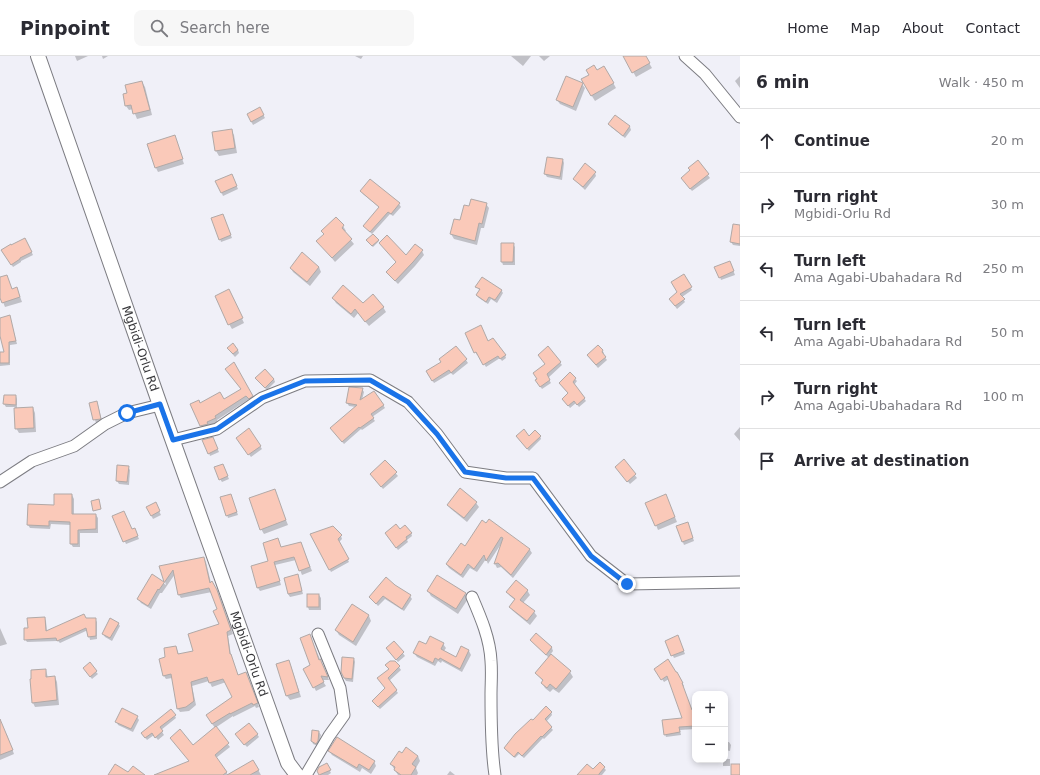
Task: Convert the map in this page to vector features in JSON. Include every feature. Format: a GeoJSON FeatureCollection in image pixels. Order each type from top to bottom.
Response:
{"type":"FeatureCollection","features":[{"type":"Feature","properties":{"kind":"main road","name":"Mgbidi-Orlu Rd"},"geometry":{"type":"LineString","coordinates":[[38,56],[288,763],[297,775]]}},
{"type":"Feature","properties":{"kind":"street"},"geometry":{"type":"LineString","coordinates":[[685,56],[705,74],[740,117]]}},
{"type":"Feature","properties":{"kind":"street"},"geometry":{"type":"LineString","coordinates":[[173,440],[217,429],[262,398],[305,381],[370,380],[408,402],[437,434],[465,472],[506,478],[533,478],[591,556],[627,584],[740,582]]}},
{"type":"Feature","properties":{"kind":"street"},"geometry":{"type":"LineString","coordinates":[[0,482],[32,461],[74,446],[105,424],[127,413],[160,404]]}},
{"type":"Feature","properties":{"kind":"street"},"geometry":{"type":"LineString","coordinates":[[472,597],[485,631],[492,662],[491,715],[495,775]]}},
{"type":"Feature","properties":{"kind":"street"},"geometry":{"type":"LineString","coordinates":[[306,775],[329,736],[344,715],[340,688],[318,634]]}},
{"type":"Feature","properties":{"kind":"building"},"geometry":{"type":"Polygon","coordinates":[[[623,56],[646,56],[650,63],[632,73],[623,56]]]}},
{"type":"Feature","properties":{"kind":"building"},"geometry":{"type":"Polygon","coordinates":[[[594,65],[597,70],[604,66],[614,83],[591,96],[581,79],[589,75],[586,70],[594,65]]]}},
{"type":"Feature","properties":{"kind":"building"},"geometry":{"type":"Polygon","coordinates":[[[566,76],[583,83],[573,107],[556,100],[566,76]]]}},
{"type":"Feature","properties":{"kind":"building"},"geometry":{"type":"Polygon","coordinates":[[[142,81],[150,110],[133,114],[131,105],[125,106],[123,94],[127,93],[125,85],[142,81]]]}},
{"type":"Feature","properties":{"kind":"building"},"geometry":{"type":"Polygon","coordinates":[[[260,107],[264,115],[251,122],[247,114],[260,107]]]}},
{"type":"Feature","properties":{"kind":"building"},"geometry":{"type":"Polygon","coordinates":[[[615,115],[630,126],[623,136],[608,124],[615,115]]]}},
{"type":"Feature","properties":{"kind":"building"},"geometry":{"type":"Polygon","coordinates":[[[232,129],[235,148],[215,151],[212,132],[232,129]]]}},
{"type":"Feature","properties":{"kind":"building"},"geometry":{"type":"Polygon","coordinates":[[[175,135],[183,159],[155,168],[147,144],[175,135]]]}},
{"type":"Feature","properties":{"kind":"building"},"geometry":{"type":"Polygon","coordinates":[[[547,157],[563,159],[560,177],[544,174],[547,157]]]}},
{"type":"Feature","properties":{"kind":"building"},"geometry":{"type":"Polygon","coordinates":[[[698,160],[709,174],[690,189],[681,178],[690,170],[688,168],[698,160]]]}},
{"type":"Feature","properties":{"kind":"building"},"geometry":{"type":"Polygon","coordinates":[[[585,163],[596,172],[583,187],[573,179],[585,163]]]}},
{"type":"Feature","properties":{"kind":"building"},"geometry":{"type":"Polygon","coordinates":[[[232,174],[237,186],[221,193],[215,181],[232,174]]]}},
{"type":"Feature","properties":{"kind":"building"},"geometry":{"type":"Polygon","coordinates":[[[370,179],[400,203],[391,214],[388,212],[370,232],[363,226],[379,207],[360,191],[370,179]]]}},
{"type":"Feature","properties":{"kind":"building"},"geometry":{"type":"Polygon","coordinates":[[[471,199],[487,203],[482,224],[479,223],[475,241],[450,234],[454,219],[460,220],[464,205],[469,206],[471,199]]]}},
{"type":"Feature","properties":{"kind":"building"},"geometry":{"type":"Polygon","coordinates":[[[223,214],[231,235],[219,240],[211,218],[223,214]]]}},
{"type":"Feature","properties":{"kind":"building"},"geometry":{"type":"Polygon","coordinates":[[[336,217],[344,225],[342,228],[352,239],[332,258],[316,241],[324,234],[321,231],[336,217]]]}},
{"type":"Feature","properties":{"kind":"building"},"geometry":{"type":"Polygon","coordinates":[[[733,224],[740,225],[740,244],[730,242],[733,224]]]}},
{"type":"Feature","properties":{"kind":"building"},"geometry":{"type":"Polygon","coordinates":[[[373,234],[379,240],[372,246],[366,240],[373,234]]]}},
{"type":"Feature","properties":{"kind":"building"},"geometry":{"type":"Polygon","coordinates":[[[387,235],[406,255],[415,244],[423,250],[395,281],[386,272],[396,262],[379,243],[387,235]]]}},
{"type":"Feature","properties":{"kind":"building"},"geometry":{"type":"Polygon","coordinates":[[[25,238],[32,252],[20,258],[11,265],[1,250],[25,238]]]}},
{"type":"Feature","properties":{"kind":"building"},"geometry":{"type":"Polygon","coordinates":[[[501,243],[514,243],[513,262],[501,262],[501,243]]]}},
{"type":"Feature","properties":{"kind":"building"},"geometry":{"type":"Polygon","coordinates":[[[302,252],[319,267],[307,282],[290,268],[302,252]]]}},
{"type":"Feature","properties":{"kind":"building"},"geometry":{"type":"Polygon","coordinates":[[[730,261],[734,271],[719,278],[714,267],[730,261]]]}},
{"type":"Feature","properties":{"kind":"building"},"geometry":{"type":"Polygon","coordinates":[[[684,274],[692,287],[680,294],[685,299],[675,306],[669,299],[677,292],[671,282],[684,274]]]}},
{"type":"Feature","properties":{"kind":"building"},"geometry":{"type":"Polygon","coordinates":[[[7,275],[12,289],[17,287],[20,297],[2,303],[0,298],[0,277],[7,275]]]}},
{"type":"Feature","properties":{"kind":"building"},"geometry":{"type":"Polygon","coordinates":[[[482,277],[502,290],[495,300],[489,297],[486,302],[476,295],[480,289],[475,287],[482,277]]]}},
{"type":"Feature","properties":{"kind":"building"},"geometry":{"type":"Polygon","coordinates":[[[343,285],[363,303],[373,294],[384,307],[365,322],[355,309],[351,314],[332,298],[343,285]]]}},
{"type":"Feature","properties":{"kind":"building"},"geometry":{"type":"Polygon","coordinates":[[[229,289],[243,318],[228,325],[215,296],[229,289]]]}},
{"type":"Feature","properties":{"kind":"building"},"geometry":{"type":"Polygon","coordinates":[[[10,315],[16,341],[9,342],[9,363],[0,363],[0,352],[4,352],[0,336],[0,318],[10,315]]]}},
{"type":"Feature","properties":{"kind":"building"},"geometry":{"type":"Polygon","coordinates":[[[481,325],[488,341],[493,338],[506,355],[500,359],[498,356],[483,365],[476,352],[474,353],[465,333],[481,325]]]}},
{"type":"Feature","properties":{"kind":"building"},"geometry":{"type":"Polygon","coordinates":[[[233,343],[238,350],[233,354],[227,348],[233,343]]]}},
{"type":"Feature","properties":{"kind":"building"},"geometry":{"type":"Polygon","coordinates":[[[598,345],[603,350],[602,352],[606,357],[596,365],[587,355],[598,345]]]}},
{"type":"Feature","properties":{"kind":"building"},"geometry":{"type":"Polygon","coordinates":[[[456,346],[467,359],[451,373],[449,370],[432,381],[426,371],[441,362],[439,359],[456,346]]]}},
{"type":"Feature","properties":{"kind":"building"},"geometry":{"type":"Polygon","coordinates":[[[548,346],[561,362],[547,374],[550,380],[540,387],[535,380],[537,379],[533,373],[545,364],[538,355],[548,346]]]}},
{"type":"Feature","properties":{"kind":"building"},"geometry":{"type":"Polygon","coordinates":[[[234,362],[253,396],[249,399],[246,396],[215,416],[216,418],[207,422],[208,424],[200,426],[190,404],[199,400],[200,403],[220,392],[224,399],[241,389],[225,369],[234,362]]]}},
{"type":"Feature","properties":{"kind":"building"},"geometry":{"type":"Polygon","coordinates":[[[265,369],[274,379],[265,388],[255,378],[265,369]]]}},
{"type":"Feature","properties":{"kind":"building"},"geometry":{"type":"Polygon","coordinates":[[[570,372],[576,378],[573,382],[585,398],[577,405],[574,401],[568,406],[562,399],[568,393],[559,383],[570,372]]]}},
{"type":"Feature","properties":{"kind":"building"},"geometry":{"type":"Polygon","coordinates":[[[349,387],[363,388],[360,400],[374,391],[384,405],[371,414],[374,418],[360,428],[359,427],[342,442],[330,428],[357,405],[346,403],[349,387]]]}},
{"type":"Feature","properties":{"kind":"building"},"geometry":{"type":"Polygon","coordinates":[[[4,395],[16,395],[16,405],[3,404],[4,395]]]}},
{"type":"Feature","properties":{"kind":"building"},"geometry":{"type":"Polygon","coordinates":[[[97,401],[101,419],[93,420],[89,403],[97,401]]]}},
{"type":"Feature","properties":{"kind":"building"},"geometry":{"type":"Polygon","coordinates":[[[33,407],[34,428],[15,429],[14,408],[33,407]]]}},
{"type":"Feature","properties":{"kind":"building"},"geometry":{"type":"Polygon","coordinates":[[[249,428],[261,446],[248,455],[236,438],[249,428]]]}},
{"type":"Feature","properties":{"kind":"building"},"geometry":{"type":"Polygon","coordinates":[[[524,429],[529,436],[535,430],[541,436],[527,449],[516,436],[524,429]]]}},
{"type":"Feature","properties":{"kind":"building"},"geometry":{"type":"Polygon","coordinates":[[[213,437],[218,449],[208,454],[202,440],[213,437]]]}},
{"type":"Feature","properties":{"kind":"building"},"geometry":{"type":"Polygon","coordinates":[[[624,459],[636,474],[627,482],[615,467],[624,459]]]}},
{"type":"Feature","properties":{"kind":"building"},"geometry":{"type":"Polygon","coordinates":[[[385,460],[397,472],[381,487],[370,474],[385,460]]]}},
{"type":"Feature","properties":{"kind":"building"},"geometry":{"type":"Polygon","coordinates":[[[223,464],[228,476],[219,480],[214,467],[223,464]]]}},
{"type":"Feature","properties":{"kind":"building"},"geometry":{"type":"Polygon","coordinates":[[[117,465],[129,466],[127,482],[116,481],[117,465]]]}},
{"type":"Feature","properties":{"kind":"building"},"geometry":{"type":"Polygon","coordinates":[[[460,488],[477,502],[464,518],[447,505],[460,488]]]}},
{"type":"Feature","properties":{"kind":"building"},"geometry":{"type":"Polygon","coordinates":[[[275,489],[286,520],[260,530],[249,498],[275,489]]]}},
{"type":"Feature","properties":{"kind":"building"},"geometry":{"type":"Polygon","coordinates":[[[54,494],[72,494],[72,514],[96,514],[96,529],[78,530],[78,544],[70,544],[70,522],[49,521],[49,526],[27,525],[28,504],[54,505],[54,494]]]}},
{"type":"Feature","properties":{"kind":"building"},"geometry":{"type":"Polygon","coordinates":[[[231,494],[237,512],[226,516],[220,497],[231,494]]]}},
{"type":"Feature","properties":{"kind":"building"},"geometry":{"type":"Polygon","coordinates":[[[666,494],[675,517],[655,526],[645,503],[666,494]]]}},
{"type":"Feature","properties":{"kind":"building"},"geometry":{"type":"Polygon","coordinates":[[[99,499],[101,509],[93,511],[91,501],[99,499]]]}},
{"type":"Feature","properties":{"kind":"building"},"geometry":{"type":"Polygon","coordinates":[[[156,502],[160,511],[151,516],[146,507],[156,502]]]}},
{"type":"Feature","properties":{"kind":"building"},"geometry":{"type":"Polygon","coordinates":[[[124,511],[132,529],[135,528],[138,536],[123,542],[112,516],[124,511]]]}},
{"type":"Feature","properties":{"kind":"building"},"geometry":{"type":"Polygon","coordinates":[[[489,519],[530,549],[511,575],[498,563],[494,564],[503,538],[501,537],[486,561],[484,555],[474,569],[468,564],[461,575],[446,564],[461,543],[465,546],[482,520],[486,523],[489,519]]]}},
{"type":"Feature","properties":{"kind":"building"},"geometry":{"type":"Polygon","coordinates":[[[688,522],[693,538],[682,542],[676,526],[688,522]]]}},
{"type":"Feature","properties":{"kind":"building"},"geometry":{"type":"Polygon","coordinates":[[[396,524],[400,529],[405,525],[412,533],[396,548],[385,533],[396,524]]]}},
{"type":"Feature","properties":{"kind":"building"},"geometry":{"type":"Polygon","coordinates":[[[333,526],[342,535],[338,539],[349,559],[329,570],[310,534],[333,526]]]}},
{"type":"Feature","properties":{"kind":"building"},"geometry":{"type":"Polygon","coordinates":[[[278,538],[281,547],[301,542],[310,567],[299,571],[294,557],[274,562],[280,581],[257,588],[251,566],[268,561],[263,543],[278,538]]]}},
{"type":"Feature","properties":{"kind":"building"},"geometry":{"type":"Polygon","coordinates":[[[204,557],[210,583],[212,581],[217,590],[231,630],[227,632],[230,654],[238,675],[246,672],[258,703],[253,705],[252,703],[230,713],[212,724],[206,715],[232,697],[223,679],[209,683],[207,677],[191,682],[194,701],[186,707],[177,709],[171,674],[163,676],[159,659],[165,657],[164,648],[176,646],[178,654],[193,651],[188,634],[219,624],[213,611],[217,609],[209,588],[178,595],[173,570],[159,590],[158,589],[148,606],[137,599],[152,574],[164,582],[159,566],[204,557]]]}},
{"type":"Feature","properties":{"kind":"building"},"geometry":{"type":"Polygon","coordinates":[[[298,574],[302,591],[288,594],[284,578],[298,574]]]}},
{"type":"Feature","properties":{"kind":"building"},"geometry":{"type":"Polygon","coordinates":[[[437,575],[466,593],[456,609],[427,591],[437,575]]]}},
{"type":"Feature","properties":{"kind":"building"},"geometry":{"type":"Polygon","coordinates":[[[386,577],[395,585],[411,595],[402,609],[383,596],[376,604],[369,597],[386,577]]]}},
{"type":"Feature","properties":{"kind":"building"},"geometry":{"type":"Polygon","coordinates":[[[516,580],[528,590],[520,600],[535,611],[527,621],[509,607],[515,599],[506,592],[516,580]]]}},
{"type":"Feature","properties":{"kind":"building"},"geometry":{"type":"Polygon","coordinates":[[[307,594],[319,594],[319,607],[307,607],[307,594]]]}},
{"type":"Feature","properties":{"kind":"building"},"geometry":{"type":"Polygon","coordinates":[[[352,604],[369,615],[353,642],[335,630],[352,604]]]}},
{"type":"Feature","properties":{"kind":"building"},"geometry":{"type":"Polygon","coordinates":[[[84,614],[86,618],[96,618],[96,636],[88,637],[86,628],[57,641],[56,638],[24,640],[24,628],[28,628],[27,618],[45,617],[46,631],[84,614]]]}},
{"type":"Feature","properties":{"kind":"building"},"geometry":{"type":"Polygon","coordinates":[[[110,618],[119,623],[110,638],[102,634],[110,618]]]}},
{"type":"Feature","properties":{"kind":"building"},"geometry":{"type":"Polygon","coordinates":[[[536,633],[552,647],[546,655],[530,640],[536,633]]]}},
{"type":"Feature","properties":{"kind":"building"},"geometry":{"type":"Polygon","coordinates":[[[310,634],[319,660],[321,659],[328,677],[321,676],[324,682],[313,688],[303,669],[310,665],[300,638],[310,634]]]}},
{"type":"Feature","properties":{"kind":"building"},"geometry":{"type":"Polygon","coordinates":[[[678,635],[684,651],[671,656],[665,641],[678,635]]]}},
{"type":"Feature","properties":{"kind":"building"},"geometry":{"type":"Polygon","coordinates":[[[430,636],[444,643],[441,649],[456,657],[461,646],[469,650],[460,669],[440,658],[439,660],[435,658],[433,663],[413,653],[419,641],[426,644],[430,636]]]}},
{"type":"Feature","properties":{"kind":"building"},"geometry":{"type":"Polygon","coordinates":[[[394,641],[404,652],[396,660],[386,648],[394,641]]]}},
{"type":"Feature","properties":{"kind":"building"},"geometry":{"type":"Polygon","coordinates":[[[551,654],[571,671],[556,689],[550,684],[547,688],[541,683],[543,680],[535,673],[551,654]]]}},
{"type":"Feature","properties":{"kind":"building"},"geometry":{"type":"Polygon","coordinates":[[[342,657],[354,658],[352,679],[344,678],[341,672],[342,657]]]}},
{"type":"Feature","properties":{"kind":"building"},"geometry":{"type":"Polygon","coordinates":[[[668,659],[677,672],[683,683],[692,710],[692,726],[679,727],[680,732],[664,735],[662,720],[682,718],[667,676],[661,680],[654,669],[668,659]]]}},
{"type":"Feature","properties":{"kind":"building"},"geometry":{"type":"Polygon","coordinates":[[[289,660],[299,692],[286,696],[276,664],[289,660]]]}},
{"type":"Feature","properties":{"kind":"building"},"geometry":{"type":"Polygon","coordinates":[[[390,661],[395,661],[400,666],[388,678],[397,690],[378,707],[372,701],[385,688],[377,678],[389,669],[385,665],[390,661]]]}},
{"type":"Feature","properties":{"kind":"building"},"geometry":{"type":"Polygon","coordinates":[[[90,662],[97,671],[90,677],[83,668],[90,662]]]}},
{"type":"Feature","properties":{"kind":"building"},"geometry":{"type":"Polygon","coordinates":[[[46,669],[46,677],[55,676],[57,700],[32,703],[30,679],[31,670],[46,669]]]}},
{"type":"Feature","properties":{"kind":"building"},"geometry":{"type":"Polygon","coordinates":[[[546,706],[552,712],[545,719],[552,727],[522,756],[518,752],[514,757],[504,748],[515,734],[531,719],[533,720],[546,706]]]}},
{"type":"Feature","properties":{"kind":"building"},"geometry":{"type":"Polygon","coordinates":[[[122,708],[138,716],[131,729],[115,722],[122,708]]]}},
{"type":"Feature","properties":{"kind":"building"},"geometry":{"type":"Polygon","coordinates":[[[171,709],[176,715],[160,727],[163,731],[155,738],[152,733],[145,738],[141,733],[171,709]]]}},
{"type":"Feature","properties":{"kind":"building"},"geometry":{"type":"Polygon","coordinates":[[[0,719],[13,750],[0,755],[0,719]]]}},
{"type":"Feature","properties":{"kind":"building"},"geometry":{"type":"Polygon","coordinates":[[[249,723],[258,734],[244,745],[235,734],[249,723]]]}},
{"type":"Feature","properties":{"kind":"building"},"geometry":{"type":"Polygon","coordinates":[[[216,726],[229,743],[215,755],[227,772],[223,775],[154,775],[189,761],[170,738],[180,729],[193,745],[216,726]]]}},
{"type":"Feature","properties":{"kind":"building"},"geometry":{"type":"Polygon","coordinates":[[[312,730],[319,731],[318,741],[316,744],[311,741],[312,730]]]}},
{"type":"Feature","properties":{"kind":"building"},"geometry":{"type":"Polygon","coordinates":[[[337,737],[375,761],[369,770],[359,764],[357,768],[328,751],[337,737]]]}},
{"type":"Feature","properties":{"kind":"building"},"geometry":{"type":"Polygon","coordinates":[[[406,747],[418,756],[412,764],[416,767],[411,775],[401,775],[394,770],[395,767],[390,764],[399,751],[402,753],[406,747]]]}},
{"type":"Feature","properties":{"kind":"building"},"geometry":{"type":"Polygon","coordinates":[[[253,760],[259,770],[250,775],[227,775],[253,760]]]}},
{"type":"Feature","properties":{"kind":"building"},"geometry":{"type":"Polygon","coordinates":[[[600,762],[605,767],[599,775],[577,775],[587,764],[593,769],[600,762]]]}},
{"type":"Feature","properties":{"kind":"building"},"geometry":{"type":"Polygon","coordinates":[[[327,763],[331,770],[319,775],[317,771],[319,767],[327,763]]]}},
{"type":"Feature","properties":{"kind":"building"},"geometry":{"type":"Polygon","coordinates":[[[115,764],[128,772],[133,766],[145,775],[108,775],[115,764]]]}},
{"type":"Feature","properties":{"kind":"building"},"geometry":{"type":"Polygon","coordinates":[[[731,764],[740,764],[740,775],[731,775],[731,764]]]}},
{"type":"Feature","properties":{"kind":"route"},"geometry":{"type":"LineString","coordinates":[[127,413],[160,404],[173,440],[217,429],[262,398],[305,381],[370,380],[408,402],[437,434],[465,472],[506,478],[533,478],[591,556],[627,584]]}}]}
